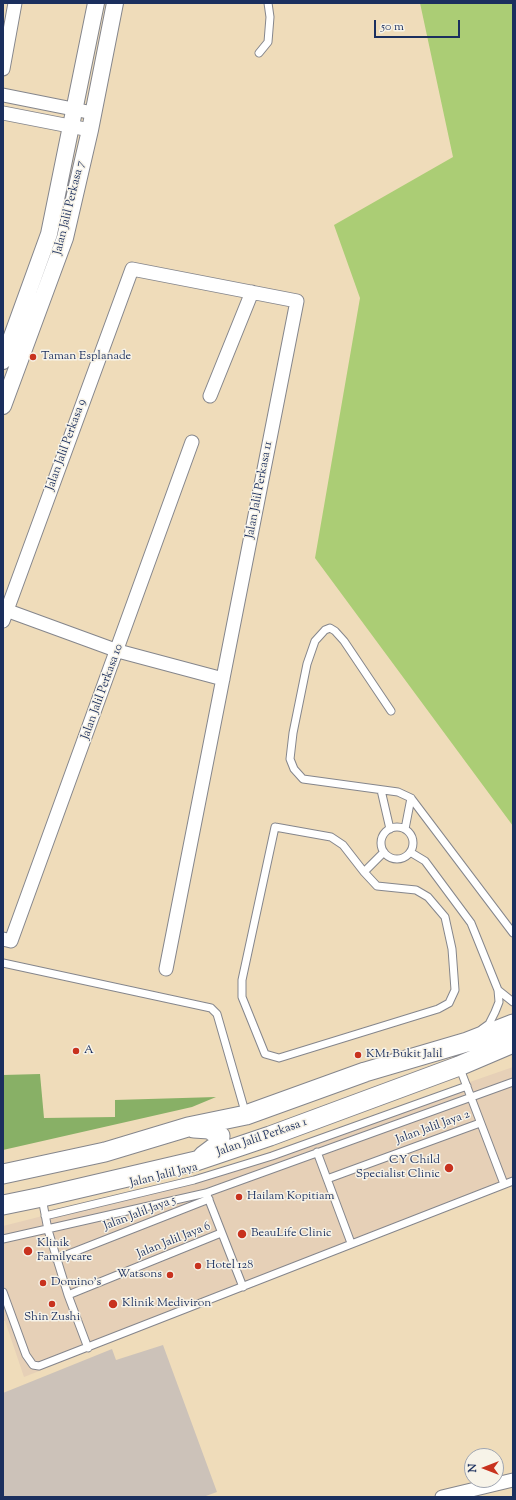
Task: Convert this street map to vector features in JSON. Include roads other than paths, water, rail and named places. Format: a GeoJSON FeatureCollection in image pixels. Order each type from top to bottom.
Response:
{"type":"FeatureCollection","features":[{"type":"Feature","properties":{"kind":"main road"},"geometry":{"type":"LineString","coordinates":[[3,1174],[105,1152],[188,1127],[246,1115],[365,1072],[466,1042],[513,1024]]}},
{"type":"Feature","properties":{"kind":"main road","name":"Jalan Jalil Perkasa 1"},"geometry":{"type":"LineString","coordinates":[[3,1205],[196,1161],[270,1136],[459,1066],[513,1044]]}},
{"type":"Feature","properties":{"kind":"main road"},"geometry":{"type":"LineString","coordinates":[[188,1127],[209,1129],[220,1136],[219,1144],[196,1161]]}},
{"type":"Feature","properties":{"kind":"street"},"geometry":{"type":"LineString","coordinates":[[3,69],[15,3]]}},
{"type":"Feature","properties":{"kind":"street","name":"Jalan Jalil Perkasa 7"},"geometry":{"type":"LineString","coordinates":[[3,361],[49,234],[96,3]]}},
{"type":"Feature","properties":{"kind":"street","name":"Jalan Jalil Perkasa 7"},"geometry":{"type":"LineString","coordinates":[[3,406],[65,238],[90,130],[115,3]]}},
{"type":"Feature","properties":{"kind":"street"},"geometry":{"type":"LineString","coordinates":[[3,95],[93,113]]}},
{"type":"Feature","properties":{"kind":"street"},"geometry":{"type":"LineString","coordinates":[[3,113],[90,130]]}},
{"type":"Feature","properties":{"kind":"street","name":"Jalan Jalil Perkasa 9"},"geometry":{"type":"LineString","coordinates":[[4,613],[132,269],[252,292]]}},
{"type":"Feature","properties":{"kind":"street"},"geometry":{"type":"LineString","coordinates":[[210,396],[252,292]]}},
{"type":"Feature","properties":{"kind":"street","name":"Jalan Jalil Perkasa 11"},"geometry":{"type":"LineString","coordinates":[[166,969],[297,301],[252,292]]}},
{"type":"Feature","properties":{"kind":"street","name":"Jalan Jalil Perkasa 10"},"geometry":{"type":"LineString","coordinates":[[7,940],[118,651],[192,442]]}},
{"type":"Feature","properties":{"kind":"street"},"geometry":{"type":"LineString","coordinates":[[4,613],[118,651],[223,679]]}},
{"type":"Feature","properties":{"kind":"street"},"geometry":{"type":"LineString","coordinates":[[442,1497],[513,1480]]}},
{"type":"Feature","properties":{"kind":"lane"},"geometry":{"type":"LineString","coordinates":[[259,53],[268,42],[270,16],[268,3]]}},
{"type":"Feature","properties":{"kind":"lane"},"geometry":{"type":"LineString","coordinates":[[391,711],[344,641],[335,631],[330,628],[325,630],[315,641],[306,664],[293,733],[290,760],[294,769],[303,779],[398,792],[411,798],[513,933]]}},
{"type":"Feature","properties":{"kind":"lane"},"geometry":{"type":"LineString","coordinates":[[381,790],[390,829]]}},
{"type":"Feature","properties":{"kind":"lane"},"geometry":{"type":"LineString","coordinates":[[405,829],[411,798]]}},
{"type":"Feature","properties":{"kind":"lane"},"geometry":{"type":"LineString","coordinates":[[400,827],[405,829],[412,837],[412,847],[406,856],[397,859],[392,858],[384,852],[381,842],[386,832],[390,829],[400,827]]}},
{"type":"Feature","properties":{"kind":"lane"},"geometry":{"type":"LineString","coordinates":[[275,828],[331,837],[343,845],[364,872],[377,886],[416,890],[428,897],[445,917],[452,949],[455,990],[448,1003],[438,1010],[279,1058],[265,1054],[242,997],[242,980],[275,828]]}},
{"type":"Feature","properties":{"kind":"lane"},"geometry":{"type":"LineString","coordinates":[[364,872],[384,852]]}},
{"type":"Feature","properties":{"kind":"lane"},"geometry":{"type":"LineString","coordinates":[[410,852],[425,861],[471,923],[498,990],[499,1002],[489,1024],[466,1042]]}},
{"type":"Feature","properties":{"kind":"lane"},"geometry":{"type":"LineString","coordinates":[[3,963],[211,1008],[217,1014],[236,1085],[246,1115]]}},
{"type":"Feature","properties":{"kind":"lane"},"geometry":{"type":"LineString","coordinates":[[498,990],[513,1002]]}},
{"type":"Feature","properties":{"kind":"lane"},"geometry":{"type":"LineString","coordinates":[[459,1066],[504,1184]]}},
{"type":"Feature","properties":{"kind":"lane"},"geometry":{"type":"LineString","coordinates":[[3,1239],[207,1196],[317,1152],[513,1082]]}},
{"type":"Feature","properties":{"kind":"lane","name":"Jalan Jalil Jaya"},"geometry":{"type":"LineString","coordinates":[[45,1216],[194,1180],[272,1156],[467,1086]]}},
{"type":"Feature","properties":{"kind":"lane","name":"Jalan Jalil Jaya 2"},"geometry":{"type":"LineString","coordinates":[[327,1179],[480,1123]]}},
{"type":"Feature","properties":{"kind":"lane"},"geometry":{"type":"LineString","coordinates":[[317,1152],[351,1243]]}},
{"type":"Feature","properties":{"kind":"lane"},"geometry":{"type":"LineString","coordinates":[[3,1292],[26,1355],[33,1365],[39,1366],[513,1181]]}},
{"type":"Feature","properties":{"kind":"lane"},"geometry":{"type":"LineString","coordinates":[[207,1196],[243,1287]]}},
{"type":"Feature","properties":{"kind":"lane","name":"Jalan Jalil Jaya 5"},"geometry":{"type":"LineString","coordinates":[[56,1258],[207,1196]]}},
{"type":"Feature","properties":{"kind":"lane"},"geometry":{"type":"LineString","coordinates":[[42,1197],[48,1230],[56,1258],[88,1348]]}},
{"type":"Feature","properties":{"kind":"lane","name":"Jalan Jalil Jaya 6"},"geometry":{"type":"LineString","coordinates":[[68,1295],[221,1233]]}},
{"type":"Feature","properties":{"kind":"place","name":"Taman Esplanade"},"geometry":{"type":"Point","coordinates":[33,357]}},
{"type":"Feature","properties":{"kind":"place","name":"A"},"geometry":{"type":"Point","coordinates":[76,1051]}},
{"type":"Feature","properties":{"kind":"place","name":"KM1 Bukit Jalil"},"geometry":{"type":"Point","coordinates":[358,1055]}},
{"type":"Feature","properties":{"kind":"place","name":"CY Child Specialist Clinic"},"geometry":{"type":"Point","coordinates":[449,1168]}},
{"type":"Feature","properties":{"kind":"place","name":"Hailam Kopitiam"},"geometry":{"type":"Point","coordinates":[239,1197]}},
{"type":"Feature","properties":{"kind":"place","name":"BeauLife Clinic"},"geometry":{"type":"Point","coordinates":[242,1234]}},
{"type":"Feature","properties":{"kind":"place","name":"Klinik Familycare"},"geometry":{"type":"Point","coordinates":[28,1251]}},
{"type":"Feature","properties":{"kind":"place","name":"Hotel 128"},"geometry":{"type":"Point","coordinates":[198,1266]}},
{"type":"Feature","properties":{"kind":"place","name":"Watsons"},"geometry":{"type":"Point","coordinates":[170,1275]}},
{"type":"Feature","properties":{"kind":"place","name":"Domino's"},"geometry":{"type":"Point","coordinates":[43,1283]}},
{"type":"Feature","properties":{"kind":"place","name":"Shin Zushi"},"geometry":{"type":"Point","coordinates":[52,1304]}},
{"type":"Feature","properties":{"kind":"place","name":"Klinik Mediviron"},"geometry":{"type":"Point","coordinates":[113,1304]}}]}
